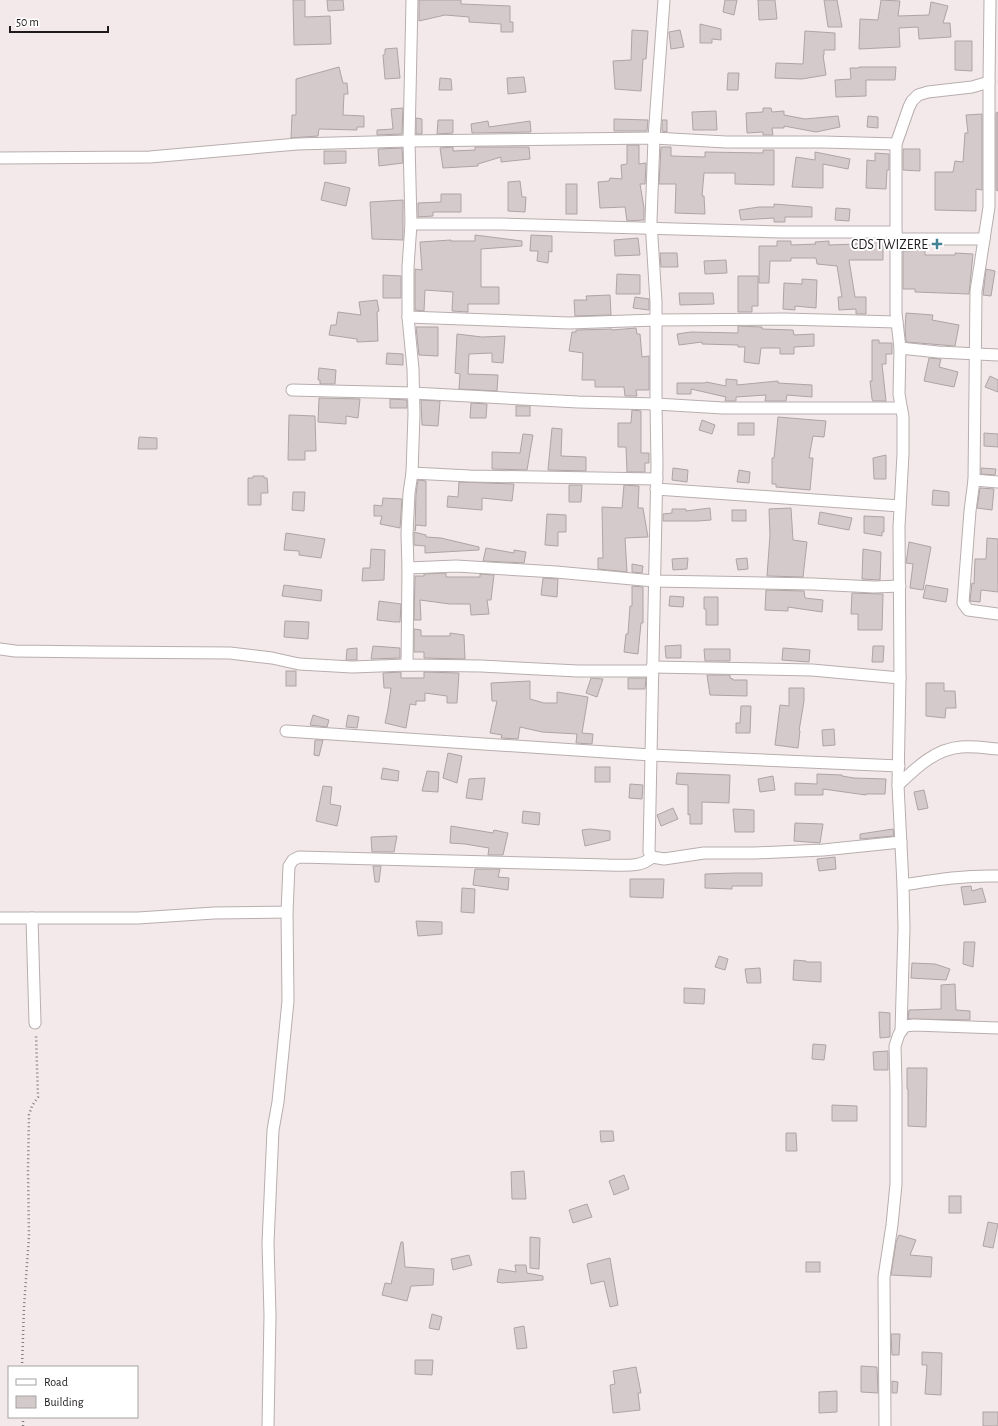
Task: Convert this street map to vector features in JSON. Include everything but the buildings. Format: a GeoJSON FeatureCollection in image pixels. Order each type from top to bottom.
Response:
{"type":"FeatureCollection","features":[{"type":"Feature","properties":{"kind":"street"},"geometry":{"type":"LineString","coordinates":[[406,665],[408,568],[407,534],[409,493],[412,472],[414,393],[408,318],[410,224],[409,141],[412,0]]}},
{"type":"Feature","properties":{"kind":"street"},"geometry":{"type":"LineString","coordinates":[[652,857],[649,852],[657,484],[656,302],[651,229],[654,138],[664,0]]}},
{"type":"Feature","properties":{"kind":"street"},"geometry":{"type":"LineString","coordinates":[[990,0],[988,82],[993,212],[984,239],[976,291],[977,354],[974,480],[963,603],[968,610],[998,614]]}},
{"type":"Feature","properties":{"kind":"street"},"geometry":{"type":"LineString","coordinates":[[901,1031],[904,928],[898,785],[900,678],[899,526],[904,454],[900,394],[900,348],[897,322],[896,144],[909,107],[918,95],[928,92],[972,87],[988,82]]}},
{"type":"Feature","properties":{"kind":"street"},"geometry":{"type":"LineString","coordinates":[[0,158],[150,157],[297,144],[409,141],[654,138],[726,142],[896,144]]}},
{"type":"Feature","properties":{"kind":"street"},"geometry":{"type":"LineString","coordinates":[[410,224],[500,224],[896,235],[984,239]]}},
{"type":"Feature","properties":{"kind":"street"},"geometry":{"type":"LineString","coordinates":[[408,318],[569,323],[656,320],[784,319],[897,322]]}},
{"type":"Feature","properties":{"kind":"street"},"geometry":{"type":"LineString","coordinates":[[900,348],[938,352],[998,355]]}},
{"type":"Feature","properties":{"kind":"street"},"geometry":{"type":"LineString","coordinates":[[292,390],[414,393],[723,408],[901,408]]}},
{"type":"Feature","properties":{"kind":"street"},"geometry":{"type":"LineString","coordinates":[[412,472],[657,484],[900,506]]}},
{"type":"Feature","properties":{"kind":"street"},"geometry":{"type":"LineString","coordinates":[[974,480],[998,482]]}},
{"type":"Feature","properties":{"kind":"street"},"geometry":{"type":"LineString","coordinates":[[408,568],[471,567],[556,572],[654,581],[813,584],[874,587],[900,586]]}},
{"type":"Feature","properties":{"kind":"street"},"geometry":{"type":"LineString","coordinates":[[0,649],[15,651],[230,653],[272,658],[299,664],[352,667],[406,665],[578,670],[812,670],[900,678]]}},
{"type":"Feature","properties":{"kind":"street"},"geometry":{"type":"LineString","coordinates":[[286,731],[651,755],[898,766]]}},
{"type":"Feature","properties":{"kind":"street"},"geometry":{"type":"LineString","coordinates":[[898,785],[916,768],[936,755],[951,749],[962,747],[998,749]]}},
{"type":"Feature","properties":{"kind":"street"},"geometry":{"type":"LineString","coordinates":[[652,857],[664,859],[704,854],[754,854],[808,851],[901,842]]}},
{"type":"Feature","properties":{"kind":"street"},"geometry":{"type":"LineString","coordinates":[[268,1426],[270,1315],[268,1243],[273,1130],[278,1102],[288,1002],[287,912],[289,866],[293,860],[299,857],[608,865],[639,864],[648,861],[652,857]]}},
{"type":"Feature","properties":{"kind":"street"},"geometry":{"type":"LineString","coordinates":[[903,885],[950,878],[998,876]]}},
{"type":"Feature","properties":{"kind":"street"},"geometry":{"type":"LineString","coordinates":[[0,918],[138,918],[214,913],[287,912]]}},
{"type":"Feature","properties":{"kind":"street"},"geometry":{"type":"LineString","coordinates":[[32,918],[35,1023]]}},
{"type":"Feature","properties":{"kind":"street"},"geometry":{"type":"LineString","coordinates":[[884,1426],[884,1277],[896,1184],[895,1046],[901,1031],[905,1026],[998,1028]]}},
{"type":"Feature","properties":{"kind":"path"},"geometry":{"type":"LineString","coordinates":[[22,1366],[29,1236],[29,1115],[32,1106],[38,1097],[35,1023]]}},
{"type":"Feature","properties":{"kind":"place","name":"CDS TWIZERE"},"geometry":{"type":"Point","coordinates":[937,244]}}]}
